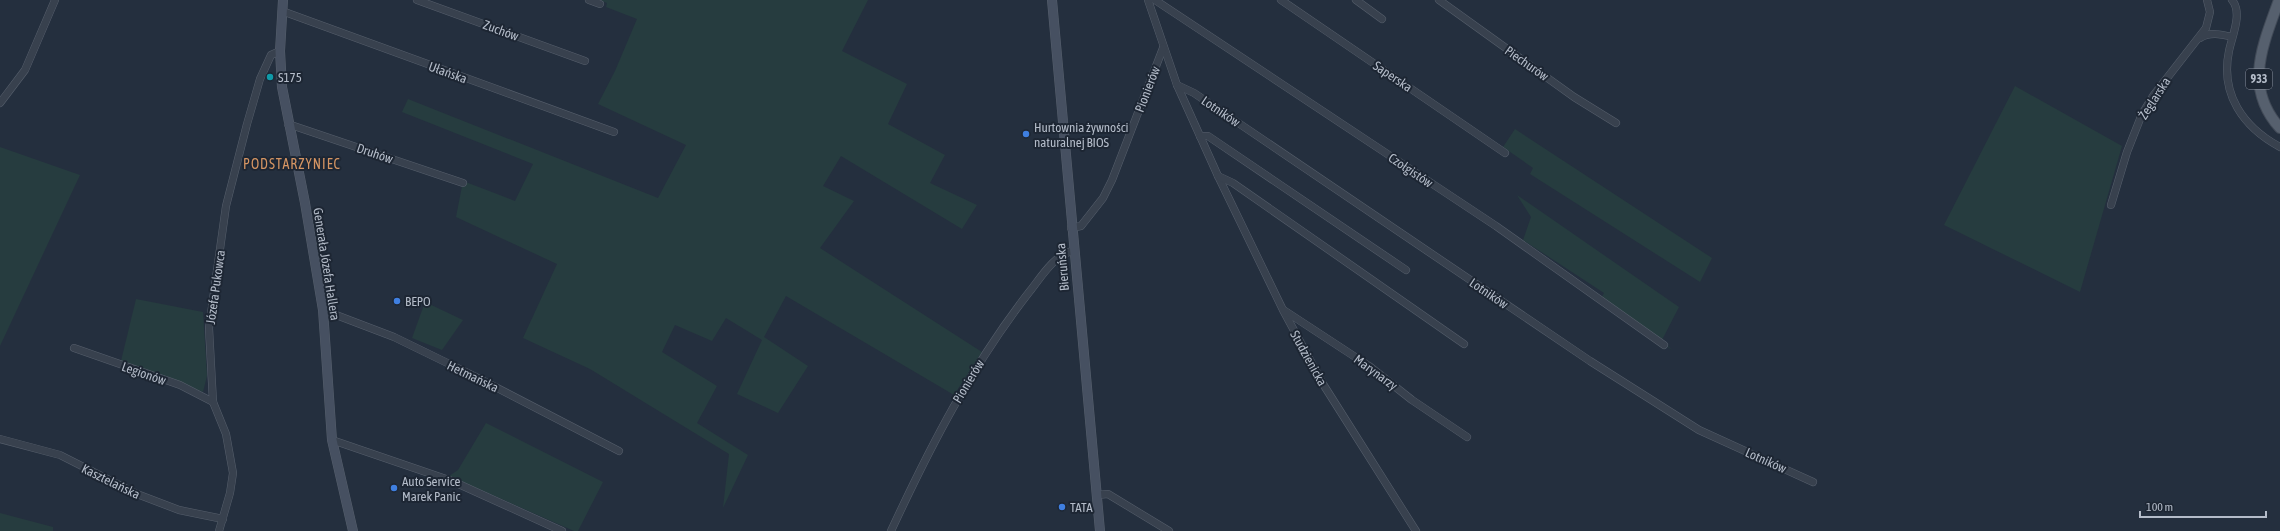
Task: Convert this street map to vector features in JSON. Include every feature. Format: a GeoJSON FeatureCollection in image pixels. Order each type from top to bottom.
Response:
{"type":"FeatureCollection","features":[{"type":"Feature","properties":{"kind":"main road","name":"933"},"geometry":{"type":"LineString","coordinates":[[2280,0],[2270,26],[2259,67],[2260,89],[2265,108],[2280,128]]}},
{"type":"Feature","properties":{"kind":"street"},"geometry":{"type":"LineString","coordinates":[[0,103],[24,70],[55,0]]}},
{"type":"Feature","properties":{"kind":"street","name":"Generała Józefa Hallera"},"geometry":{"type":"LineString","coordinates":[[283,0],[280,51],[282,87],[288,124],[305,203],[323,310],[332,440],[353,531]]}},
{"type":"Feature","properties":{"kind":"street","name":"Zuchów"},"geometry":{"type":"LineString","coordinates":[[417,0],[585,61]]}},
{"type":"Feature","properties":{"kind":"street"},"geometry":{"type":"LineString","coordinates":[[589,0],[600,4]]}},
{"type":"Feature","properties":{"kind":"street","name":"Bieruńska"},"geometry":{"type":"LineString","coordinates":[[1052,0],[1073,251],[1100,531]]}},
{"type":"Feature","properties":{"kind":"street","name":"Studzienicka"},"geometry":{"type":"LineString","coordinates":[[1148,0],[1163,48],[1177,85],[1218,176],[1283,310],[1323,384],[1416,531]]}},
{"type":"Feature","properties":{"kind":"street","name":"Czołgistów"},"geometry":{"type":"LineString","coordinates":[[1155,0],[1496,226],[1664,345]]}},
{"type":"Feature","properties":{"kind":"street","name":"Saperska"},"geometry":{"type":"LineString","coordinates":[[1281,0],[1505,153]]}},
{"type":"Feature","properties":{"kind":"street"},"geometry":{"type":"LineString","coordinates":[[1356,0],[1382,19]]}},
{"type":"Feature","properties":{"kind":"street","name":"Piechurów"},"geometry":{"type":"LineString","coordinates":[[1439,0],[1574,97],[1616,123]]}},
{"type":"Feature","properties":{"kind":"street","name":"Żeglarska"},"geometry":{"type":"LineString","coordinates":[[2111,205],[2127,152],[2142,114],[2164,82],[2199,38],[2208,20],[2209,4],[2207,0]]}},
{"type":"Feature","properties":{"kind":"street"},"geometry":{"type":"LineString","coordinates":[[2232,0],[2237,13],[2227,72],[2236,105],[2242,116],[2263,138],[2280,147]]}},
{"type":"Feature","properties":{"kind":"street","name":"Ułańska"},"geometry":{"type":"LineString","coordinates":[[282,12],[614,132]]}},
{"type":"Feature","properties":{"kind":"street"},"geometry":{"type":"LineString","coordinates":[[2199,38],[2206,35],[2217,34],[2232,37]]}},
{"type":"Feature","properties":{"kind":"street","name":"Pionierów"},"geometry":{"type":"LineString","coordinates":[[1071,228],[1081,226],[1103,198],[1163,48]]}},
{"type":"Feature","properties":{"kind":"street","name":"Józefa Pukowca"},"geometry":{"type":"LineString","coordinates":[[219,531],[233,473],[226,434],[213,402],[209,328],[226,206],[260,79],[272,55],[280,51]]}},
{"type":"Feature","properties":{"kind":"street","name":"Lotników"},"geometry":{"type":"LineString","coordinates":[[1177,85],[1194,93],[1590,361],[1699,430],[1812,482]]}},
{"type":"Feature","properties":{"kind":"street","name":"Druhów"},"geometry":{"type":"LineString","coordinates":[[288,124],[463,183]]}},
{"type":"Feature","properties":{"kind":"street"},"geometry":{"type":"LineString","coordinates":[[1200,136],[1208,136],[1406,270]]}},
{"type":"Feature","properties":{"kind":"street"},"geometry":{"type":"LineString","coordinates":[[1218,176],[1233,183],[1464,344]]}},
{"type":"Feature","properties":{"kind":"street","name":"Pionierów"},"geometry":{"type":"LineString","coordinates":[[891,531],[936,438],[973,372],[1039,280],[1062,254],[1073,251]]}},
{"type":"Feature","properties":{"kind":"street","name":"Hetmańska"},"geometry":{"type":"LineString","coordinates":[[323,310],[394,337],[474,376],[620,451]]}},
{"type":"Feature","properties":{"kind":"street","name":"Marynarzy"},"geometry":{"type":"LineString","coordinates":[[1283,310],[1369,366],[1412,400],[1467,438]]}},
{"type":"Feature","properties":{"kind":"street","name":"Legionów"},"geometry":{"type":"LineString","coordinates":[[74,348],[180,385],[213,402]]}},
{"type":"Feature","properties":{"kind":"street","name":"Kasztelańska"},"geometry":{"type":"LineString","coordinates":[[0,439],[60,455],[137,494],[179,510],[223,519]]}},
{"type":"Feature","properties":{"kind":"street"},"geometry":{"type":"LineString","coordinates":[[332,440],[452,481],[562,531]]}},
{"type":"Feature","properties":{"kind":"street"},"geometry":{"type":"LineString","coordinates":[[1097,495],[1108,494],[1169,531]]}},
{"type":"Feature","properties":{"kind":"green space"},"geometry":{"type":"Polygon","coordinates":[[[600,0],[868,0],[842,51],[907,84],[888,124],[945,155],[930,183],[977,205],[962,229],[841,156],[823,186],[854,201],[820,248],[982,352],[954,395],[786,296],[764,337],[808,366],[778,413],[737,394],[762,340],[726,318],[712,341],[675,325],[662,352],[717,386],[697,423],[748,455],[723,508],[729,454],[590,369],[523,338],[557,264],[456,217],[463,181],[515,201],[533,164],[402,112],[408,99],[658,198],[686,145],[598,104],[615,71],[637,19],[606,7],[607,3],[600,0]]]}},
{"type":"Feature","properties":{"kind":"green space"},"geometry":{"type":"Polygon","coordinates":[[[2015,86],[2122,146],[2080,292],[1944,225],[2015,86]]]}},
{"type":"Feature","properties":{"kind":"green space"},"geometry":{"type":"Polygon","coordinates":[[[1515,129],[1712,258],[1700,282],[1530,174],[1533,168],[1503,147],[1515,129]]]}},
{"type":"Feature","properties":{"kind":"green space"},"geometry":{"type":"Polygon","coordinates":[[[0,147],[80,175],[0,346],[0,147]]]}},
{"type":"Feature","properties":{"kind":"green space"},"geometry":{"type":"Polygon","coordinates":[[[1517,195],[1679,307],[1662,340],[1672,350],[1600,301],[1604,293],[1523,240],[1531,217],[1517,195]]]}},
{"type":"Feature","properties":{"kind":"green space"},"geometry":{"type":"Polygon","coordinates":[[[136,299],[203,312],[207,376],[203,392],[121,361],[136,299]]]}},
{"type":"Feature","properties":{"kind":"green space"},"geometry":{"type":"Polygon","coordinates":[[[425,302],[463,320],[442,350],[412,338],[425,302]]]}},
{"type":"Feature","properties":{"kind":"green space"},"geometry":{"type":"Polygon","coordinates":[[[486,423],[603,482],[578,531],[574,531],[449,476],[458,470],[486,423]]]}},
{"type":"Feature","properties":{"kind":"green space"},"geometry":{"type":"Polygon","coordinates":[[[0,513],[53,527],[53,531],[0,531],[0,513]]]}},
{"type":"Feature","properties":{"kind":"place","name":"S175"},"geometry":{"type":"Point","coordinates":[270,77]}},
{"type":"Feature","properties":{"kind":"place","name":"Hurtownia żywności naturalnej BIOS"},"geometry":{"type":"Point","coordinates":[1026,134]}},
{"type":"Feature","properties":{"kind":"place","name":"BEPO"},"geometry":{"type":"Point","coordinates":[397,301]}},
{"type":"Feature","properties":{"kind":"place","name":"Auto Service Marek Panic"},"geometry":{"type":"Point","coordinates":[394,488]}},
{"type":"Feature","properties":{"kind":"place","name":"TATA"},"geometry":{"type":"Point","coordinates":[1062,507]}},
{"type":"Feature","properties":{"kind":"district","name":"PODSTARZYNIEC"},"geometry":{"type":"Point","coordinates":[292,164]}}]}
